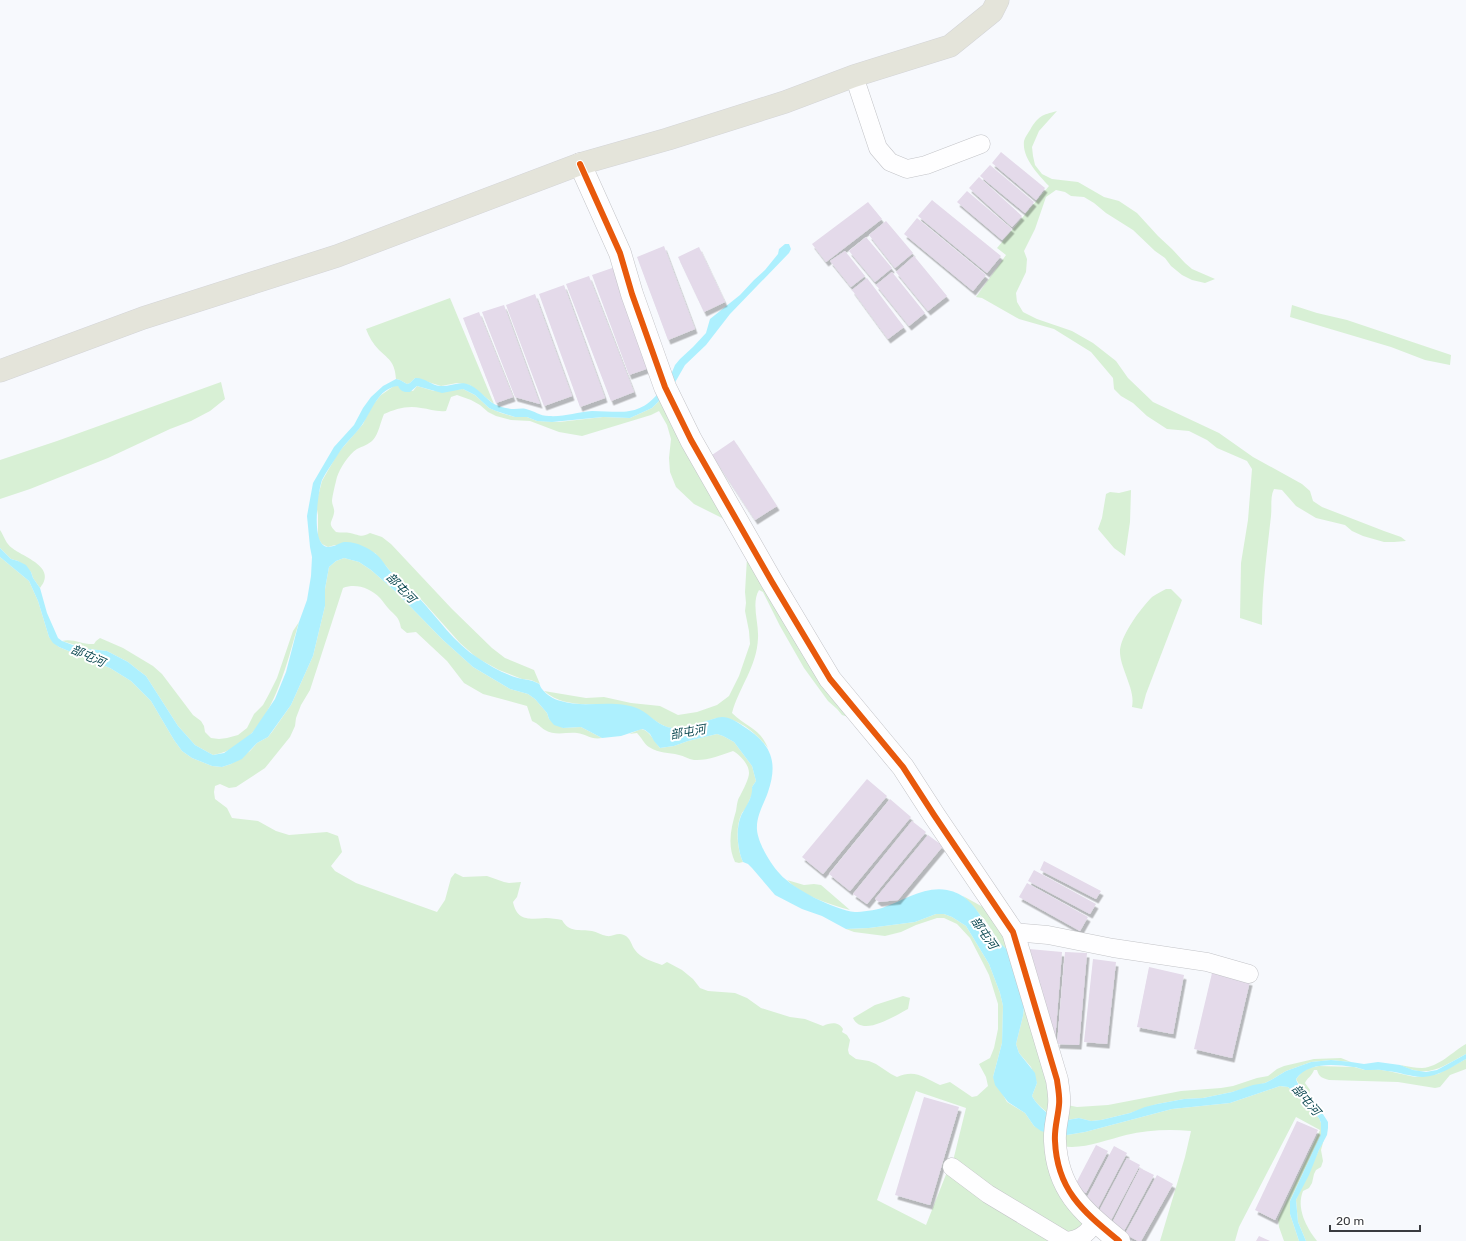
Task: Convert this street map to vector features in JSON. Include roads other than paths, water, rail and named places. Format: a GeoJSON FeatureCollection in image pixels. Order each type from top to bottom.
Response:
{"type":"FeatureCollection","features":[{"type":"Feature","properties":{"kind":"highway"},"geometry":{"type":"LineString","coordinates":[[0,371],[143,318],[337,256],[580,164],[668,139],[785,102],[854,76],[950,46],[992,12],[998,0]]}},
{"type":"Feature","properties":{"kind":"street"},"geometry":{"type":"LineString","coordinates":[[580,164],[620,253],[632,294],[666,387],[691,440],[826,674],[903,767],[1013,932],[1057,1080],[1059,1102],[1054,1140],[1061,1177],[1070,1192],[1095,1221],[1119,1241]]}},
{"type":"Feature","properties":{"kind":"lane"},"geometry":{"type":"LineString","coordinates":[[854,76],[878,148],[890,162],[907,169],[926,166],[980,144]]}},
{"type":"Feature","properties":{"kind":"lane"},"geometry":{"type":"LineString","coordinates":[[1013,932],[1048,935],[1113,948],[1207,962],[1249,974]]}},
{"type":"Feature","properties":{"kind":"lane"},"geometry":{"type":"LineString","coordinates":[[952,1167],[988,1194],[1066,1241],[1074,1240],[1083,1235],[1095,1221]]}},
{"type":"Feature","properties":{"kind":"water"},"geometry":{"type":"Polygon","coordinates":[[[785,244],[789,244],[791,249],[789,253],[730,314],[706,345],[685,365],[673,386],[670,377],[675,365],[706,333],[710,319],[740,295],[765,270],[778,254],[779,249],[785,244]]]}},
{"type":"Feature","properties":{"kind":"water","name":"部屯河"},"geometry":{"type":"Polygon","coordinates":[[[415,378],[440,386],[448,386],[459,383],[470,385],[491,402],[499,406],[511,409],[526,409],[549,416],[560,416],[592,411],[629,411],[645,406],[660,391],[663,397],[652,408],[630,418],[603,417],[552,422],[537,421],[527,417],[515,417],[496,411],[489,408],[475,395],[463,389],[442,393],[417,386],[410,392],[403,391],[398,386],[391,388],[385,391],[376,401],[362,425],[339,452],[322,480],[317,506],[317,529],[319,538],[322,544],[328,547],[344,542],[352,542],[373,551],[393,575],[419,598],[454,638],[469,652],[502,672],[540,684],[546,693],[555,699],[580,704],[620,704],[629,706],[643,711],[663,725],[673,728],[686,727],[716,718],[725,717],[736,721],[752,732],[766,746],[770,753],[773,771],[768,792],[758,820],[758,835],[769,860],[776,870],[786,880],[804,892],[826,903],[855,912],[882,908],[922,892],[938,889],[947,890],[958,894],[968,900],[994,936],[1010,951],[1025,998],[1023,1016],[1016,1044],[1019,1053],[1035,1073],[1037,1083],[1032,1096],[1034,1100],[1051,1117],[1051,1134],[1041,1131],[1034,1126],[1025,1113],[1008,1102],[995,1085],[993,1077],[1002,1043],[1003,1006],[1000,993],[989,964],[966,926],[952,917],[944,914],[936,914],[915,922],[869,928],[846,929],[822,916],[802,909],[775,895],[752,868],[743,862],[738,844],[739,823],[740,817],[751,797],[752,787],[756,781],[752,766],[734,742],[717,734],[674,746],[660,748],[650,734],[642,729],[621,736],[602,738],[581,727],[563,728],[554,725],[549,719],[547,713],[535,699],[528,694],[510,689],[473,667],[443,640],[395,591],[371,570],[359,562],[344,558],[336,561],[329,567],[325,589],[325,606],[313,656],[291,705],[268,737],[257,743],[242,759],[222,767],[212,766],[192,758],[182,751],[151,701],[131,681],[110,668],[59,647],[53,643],[49,637],[38,601],[29,581],[0,557],[0,548],[11,559],[26,565],[40,588],[47,613],[58,638],[81,648],[107,651],[128,662],[146,676],[178,726],[195,745],[213,755],[224,753],[252,733],[275,699],[286,672],[299,622],[307,600],[311,576],[312,557],[307,516],[313,483],[334,447],[354,425],[371,397],[383,386],[396,379],[407,384],[415,378]]]}},
{"type":"Feature","properties":{"kind":"water","name":"部屯河"},"geometry":{"type":"Polygon","coordinates":[[[1466,1054],[1466,1059],[1445,1071],[1423,1077],[1338,1065],[1314,1067],[1301,1073],[1296,1079],[1297,1082],[1311,1104],[1321,1111],[1328,1122],[1327,1135],[1296,1200],[1298,1222],[1306,1241],[1299,1241],[1290,1214],[1290,1201],[1321,1134],[1321,1123],[1319,1118],[1308,1109],[1301,1098],[1288,1087],[1280,1086],[1230,1103],[1172,1109],[1085,1132],[1067,1135],[1063,1134],[1067,1120],[1079,1118],[1091,1121],[1101,1120],[1130,1113],[1157,1104],[1184,1099],[1203,1098],[1232,1092],[1253,1085],[1265,1083],[1286,1071],[1311,1062],[1331,1060],[1364,1064],[1378,1062],[1400,1065],[1413,1070],[1426,1072],[1437,1070],[1466,1054]]]}}]}
